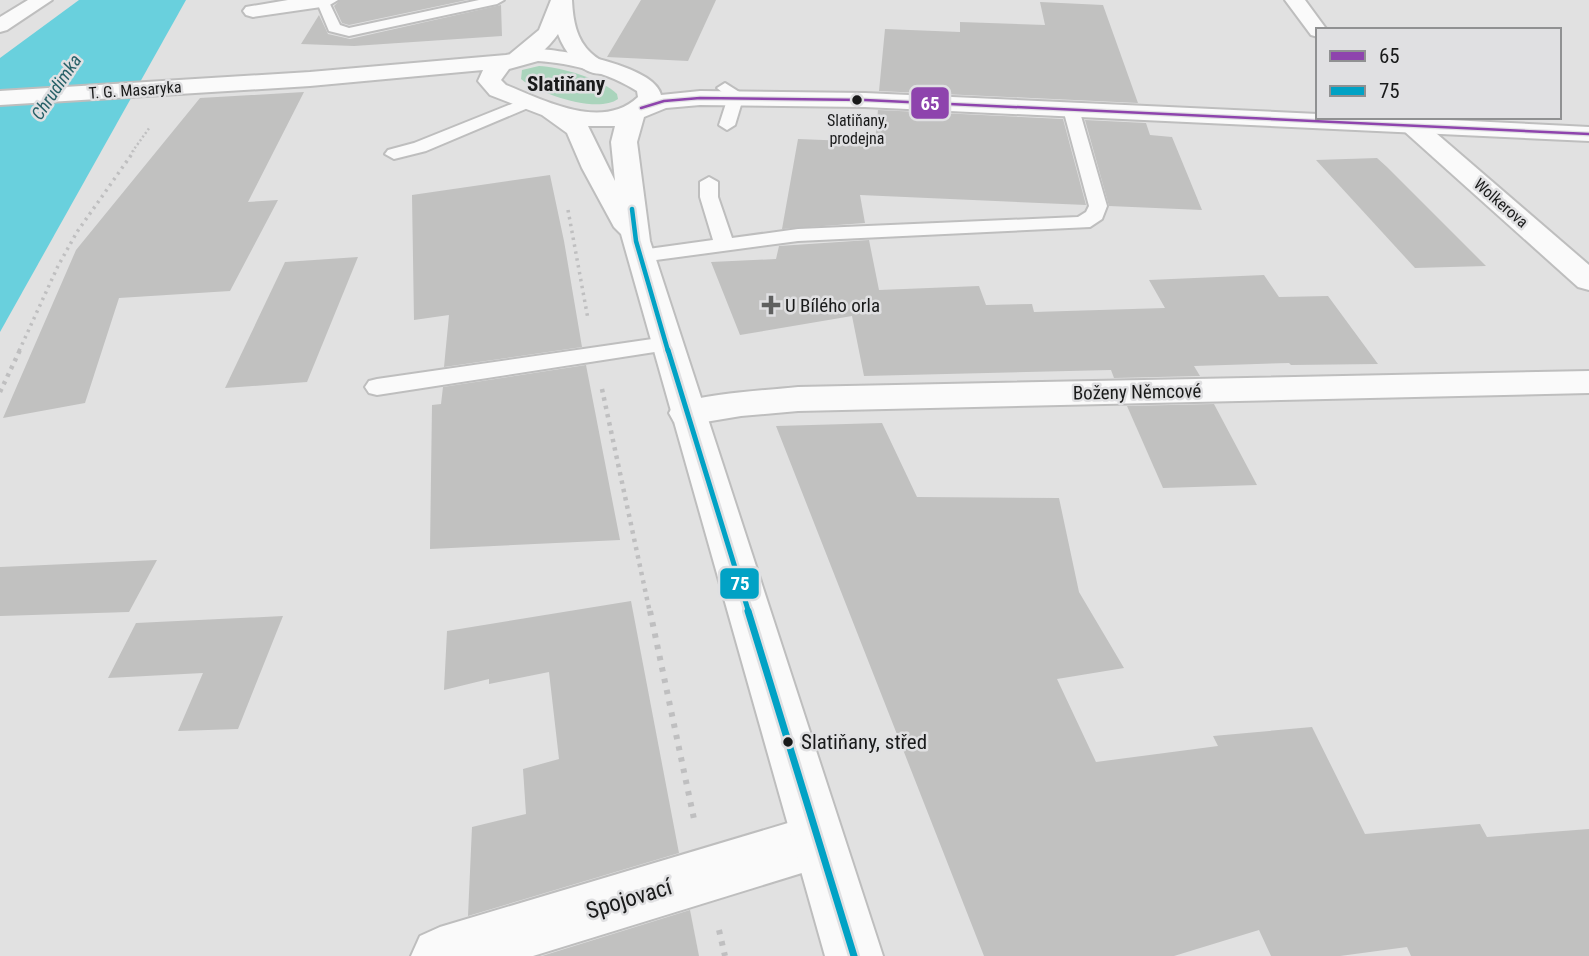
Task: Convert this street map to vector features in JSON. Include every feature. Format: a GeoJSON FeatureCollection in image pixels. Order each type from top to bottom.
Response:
{"type":"FeatureCollection","features":[{"type":"Feature","properties":{"kind":"main road"},"geometry":{"type":"LineString","coordinates":[[0,26],[41,0]]}},
{"type":"Feature","properties":{"kind":"main road"},"geometry":{"type":"LineString","coordinates":[[498,90],[489,82],[490,76],[495,69],[548,36],[558,16],[561,0]]}},
{"type":"Feature","properties":{"kind":"main road"},"geometry":{"type":"LineString","coordinates":[[561,0],[571,42],[583,58],[606,71],[652,81],[730,93],[1316,119]]}},
{"type":"Feature","properties":{"kind":"main road"},"geometry":{"type":"LineString","coordinates":[[1295,0],[1316,28]]}},
{"type":"Feature","properties":{"kind":"main road"},"geometry":{"type":"LineString","coordinates":[[253,11],[325,1]]}},
{"type":"Feature","properties":{"kind":"main road","name":"T. G. Masaryka"},"geometry":{"type":"LineString","coordinates":[[0,98],[269,82],[513,60],[538,55],[562,56],[648,88],[650,98],[629,120],[624,142],[638,248],[854,956]]}},
{"type":"Feature","properties":{"kind":"main road","name":"T. G. Masaryka"},"geometry":{"type":"LineString","coordinates":[[269,82],[443,80],[498,90],[574,118],[590,120],[621,117],[639,109]]}},
{"type":"Feature","properties":{"kind":"main road"},"geometry":{"type":"LineString","coordinates":[[639,109],[680,99],[730,93]]}},
{"type":"Feature","properties":{"kind":"main road","name":"T. G. Masaryka"},"geometry":{"type":"LineString","coordinates":[[538,105],[578,129],[595,168],[638,248]]}},
{"type":"Feature","properties":{"kind":"main road"},"geometry":{"type":"LineString","coordinates":[[1319,119],[1589,135]]}},
{"type":"Feature","properties":{"kind":"main road","name":"Wolkerova"},"geometry":{"type":"LineString","coordinates":[[1393,122],[1589,281]]}},
{"type":"Feature","properties":{"kind":"main road","name":"Boženy Němcové"},"geometry":{"type":"LineString","coordinates":[[687,413],[740,404],[798,399],[1589,382]]}},
{"type":"Feature","properties":{"kind":"main road","name":"Spojovací"},"geometry":{"type":"LineString","coordinates":[[440,956],[818,841]]}},
{"type":"Feature","properties":{"kind":"lane"},"geometry":{"type":"LineString","coordinates":[[325,1],[334,28],[349,32],[497,0]]}},
{"type":"Feature","properties":{"kind":"lane"},"geometry":{"type":"LineString","coordinates":[[726,125],[730,93]]}},
{"type":"Feature","properties":{"kind":"lane"},"geometry":{"type":"LineString","coordinates":[[394,154],[538,105]]}},
{"type":"Feature","properties":{"kind":"lane"},"geometry":{"type":"LineString","coordinates":[[638,248],[724,245],[798,235],[1071,224],[1091,220],[1098,206],[1071,109]]}},
{"type":"Feature","properties":{"kind":"lane"},"geometry":{"type":"LineString","coordinates":[[709,182],[709,197],[724,245]]}},
{"type":"Feature","properties":{"kind":"lane"},"geometry":{"type":"LineString","coordinates":[[377,387],[666,344]]}},
{"type":"Feature","properties":{"kind":"path"},"geometry":{"type":"LineString","coordinates":[[0,392],[58,266],[77,232],[156,119]]}},
{"type":"Feature","properties":{"kind":"path"},"geometry":{"type":"LineString","coordinates":[[566,201],[594,356],[725,956]]}},
{"type":"Feature","properties":{"kind":"green space"},"geometry":{"type":"Polygon","coordinates":[[[539,66],[569,71],[592,79],[611,89],[618,99],[609,103],[583,103],[541,91],[521,79],[522,70],[539,66]]]}},
{"type":"Feature","properties":{"kind":"water","name":"Chrudimka"},"geometry":{"type":"Polygon","coordinates":[[[79,0],[186,0],[0,332],[0,58],[79,0]]]}},
{"type":"Feature","properties":{"kind":"building"},"geometry":{"type":"Polygon","coordinates":[[[340,0],[467,0],[349,25],[342,23],[334,6],[340,0]]]}},
{"type":"Feature","properties":{"kind":"building"},"geometry":{"type":"Polygon","coordinates":[[[641,0],[716,0],[688,61],[607,57],[641,0]]]}},
{"type":"Feature","properties":{"kind":"building"},"geometry":{"type":"Polygon","coordinates":[[[1040,2],[1103,5],[1138,103],[879,91],[885,29],[960,32],[960,22],[1045,25],[1040,2]]]}},
{"type":"Feature","properties":{"kind":"building"},"geometry":{"type":"Polygon","coordinates":[[[501,5],[502,36],[354,46],[301,44],[319,15],[328,34],[350,39],[501,5]]]}},
{"type":"Feature","properties":{"kind":"building"},"geometry":{"type":"Polygon","coordinates":[[[304,92],[248,202],[278,200],[230,291],[119,298],[85,403],[3,418],[76,250],[200,98],[304,92]]]}},
{"type":"Feature","properties":{"kind":"building"},"geometry":{"type":"Polygon","coordinates":[[[878,110],[1063,119],[1086,205],[860,195],[865,223],[782,229],[798,139],[875,142],[878,110]]]}},
{"type":"Feature","properties":{"kind":"building"},"geometry":{"type":"Polygon","coordinates":[[[1085,120],[1146,123],[1150,135],[1172,137],[1202,210],[1109,206],[1085,120]]]}},
{"type":"Feature","properties":{"kind":"building"},"geometry":{"type":"Polygon","coordinates":[[[1377,158],[1486,266],[1415,268],[1316,160],[1377,158]]]}},
{"type":"Feature","properties":{"kind":"building"},"geometry":{"type":"Polygon","coordinates":[[[550,175],[582,347],[444,367],[449,315],[414,320],[412,195],[550,175]]]}},
{"type":"Feature","properties":{"kind":"building"},"geometry":{"type":"Polygon","coordinates":[[[869,240],[879,290],[979,286],[986,305],[1032,304],[1034,312],[1165,308],[1149,280],[1264,275],[1279,297],[1328,296],[1378,364],[1194,366],[1200,376],[1114,378],[1111,370],[864,376],[852,316],[740,335],[711,262],[776,259],[779,246],[869,240]]]}},
{"type":"Feature","properties":{"kind":"building"},"geometry":{"type":"Polygon","coordinates":[[[358,257],[307,382],[225,388],[285,262],[358,257]]]}},
{"type":"Feature","properties":{"kind":"building"},"geometry":{"type":"Polygon","coordinates":[[[586,365],[620,540],[430,549],[432,405],[441,404],[443,387],[586,365]]]}},
{"type":"Feature","properties":{"kind":"building"},"geometry":{"type":"Polygon","coordinates":[[[1214,404],[1257,485],[1163,488],[1127,406],[1214,404]]]}},
{"type":"Feature","properties":{"kind":"building"},"geometry":{"type":"Polygon","coordinates":[[[882,423],[917,497],[1059,498],[1079,592],[1124,668],[1057,679],[1096,762],[1218,746],[1213,736],[1312,727],[1365,834],[1480,824],[1487,837],[1589,829],[1589,956],[1411,956],[1407,947],[1340,956],[1271,956],[1259,930],[1174,956],[984,956],[776,426],[882,423]]]}},
{"type":"Feature","properties":{"kind":"building"},"geometry":{"type":"Polygon","coordinates":[[[157,560],[129,612],[0,616],[0,567],[157,560]]]}},
{"type":"Feature","properties":{"kind":"building"},"geometry":{"type":"Polygon","coordinates":[[[631,601],[679,853],[468,916],[472,827],[526,814],[523,769],[559,759],[549,672],[489,684],[489,679],[444,690],[447,631],[631,601]]]}},
{"type":"Feature","properties":{"kind":"building"},"geometry":{"type":"Polygon","coordinates":[[[283,616],[238,729],[178,731],[203,673],[108,678],[136,623],[283,616]]]}},
{"type":"Feature","properties":{"kind":"building"},"geometry":{"type":"Polygon","coordinates":[[[690,910],[699,956],[542,956],[690,910]]]}},
{"type":"Feature","properties":{"kind":"transit line","name":"65"},"geometry":{"type":"LineString","coordinates":[[641,108],[664,101],[700,98],[865,100],[1589,134]]}},
{"type":"Feature","properties":{"kind":"transit line","name":"75"},"geometry":{"type":"LineString","coordinates":[[632,209],[636,241],[666,344],[854,956]]}},
{"type":"Feature","properties":{"kind":"place","name":"Slatiňany, prodejna"},"geometry":{"type":"Point","coordinates":[857,100]}},
{"type":"Feature","properties":{"kind":"place","name":"U Bílého orla"},"geometry":{"type":"Point","coordinates":[771,305]}},
{"type":"Feature","properties":{"kind":"place","name":"Slatiňany, střed"},"geometry":{"type":"Point","coordinates":[788,742]}},
{"type":"Feature","properties":{"kind":"district","name":"Slatiňany"},"geometry":{"type":"Point","coordinates":[566,84]}}]}
